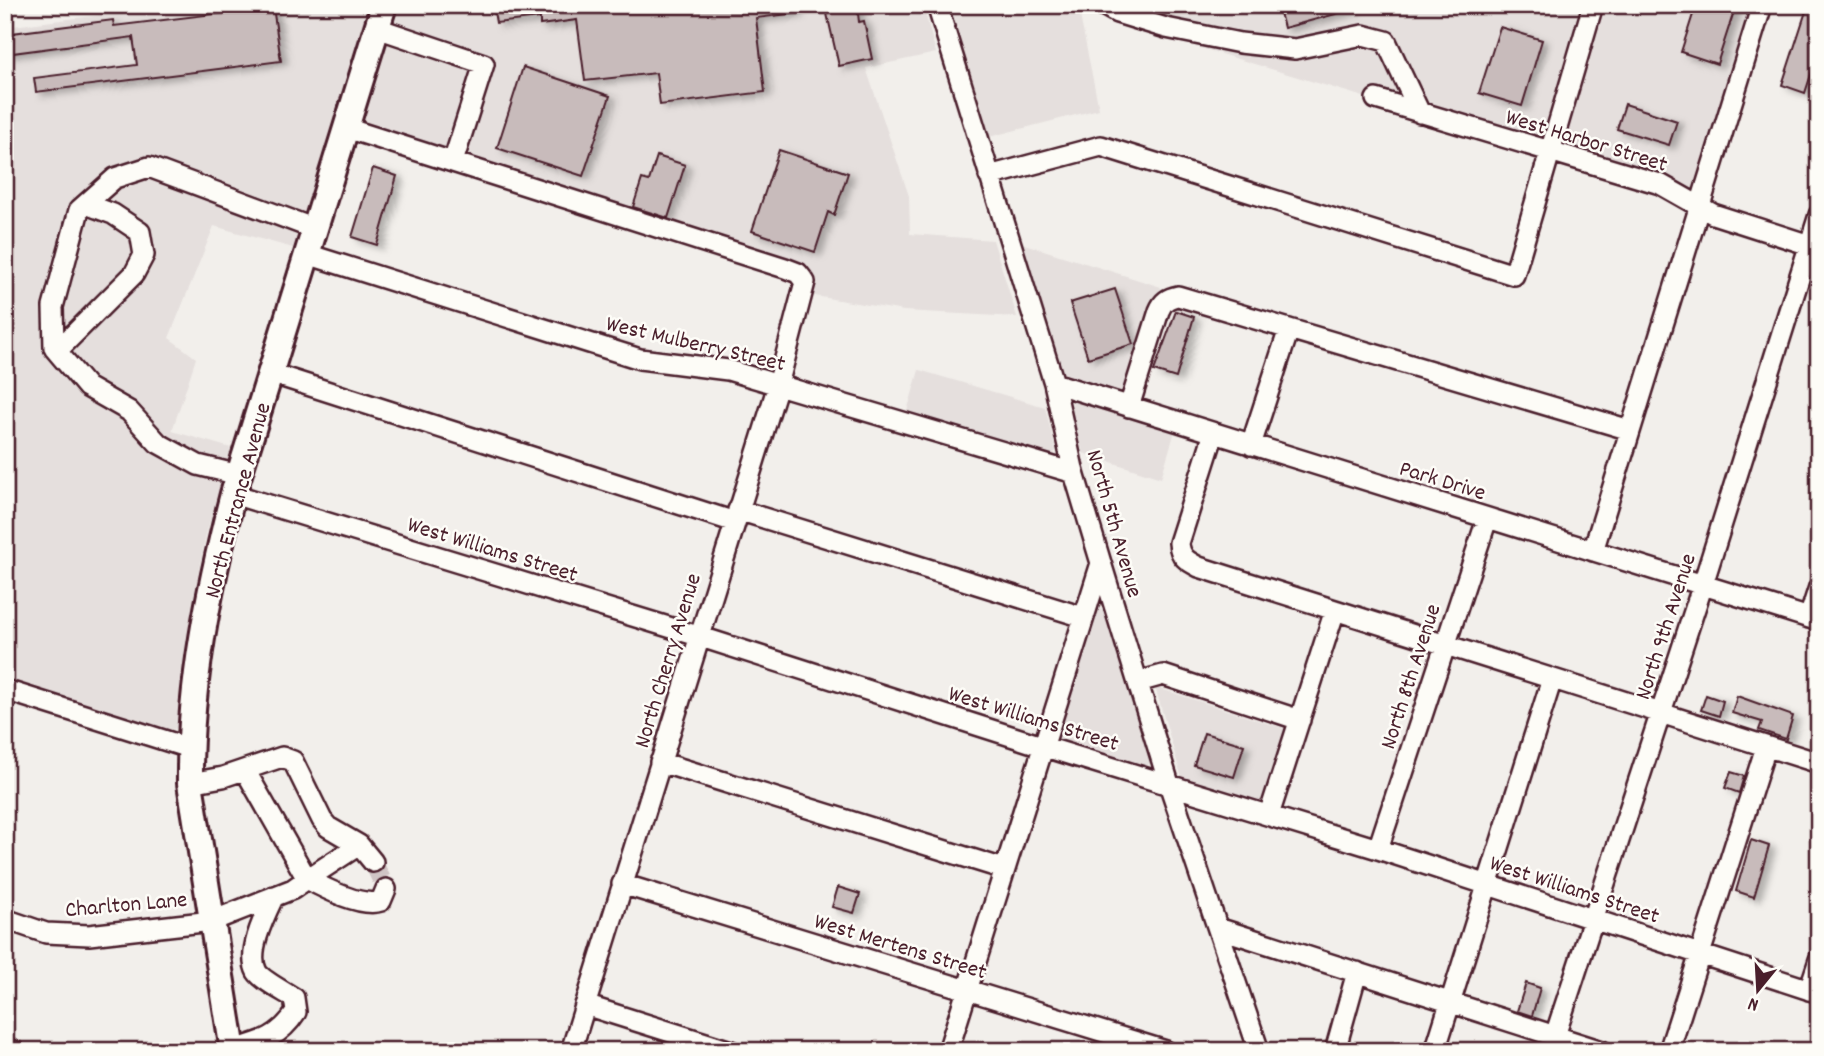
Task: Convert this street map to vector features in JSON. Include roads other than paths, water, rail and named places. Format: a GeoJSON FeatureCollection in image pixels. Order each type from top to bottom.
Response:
{"type":"FeatureCollection","features":[{"type":"Feature","properties":{"kind":"main road","name":"North Entrance Avenue"},"geometry":{"type":"LineString","coordinates":[[233,1050],[190,783],[189,748],[200,651],[214,568],[236,484],[381,16]]}},
{"type":"Feature","properties":{"kind":"street","name":"North 5th Avenue"},"geometry":{"type":"LineString","coordinates":[[937,5],[1054,383],[1074,473],[1169,784],[1259,1051]]}},
{"type":"Feature","properties":{"kind":"street"},"geometry":{"type":"LineString","coordinates":[[1103,5],[1117,13],[1166,28],[1240,43],[1295,49],[1363,35],[1386,41],[1420,113]]}},
{"type":"Feature","properties":{"kind":"street"},"geometry":{"type":"LineString","coordinates":[[989,176],[1101,146],[1514,275],[1593,5]]}},
{"type":"Feature","properties":{"kind":"street"},"geometry":{"type":"LineString","coordinates":[[1593,551],[1762,5]]}},
{"type":"Feature","properties":{"kind":"street"},"geometry":{"type":"LineString","coordinates":[[346,128],[453,162],[484,64],[381,16]]}},
{"type":"Feature","properties":{"kind":"street","name":"West Harbor Street"},"geometry":{"type":"LineString","coordinates":[[1376,99],[1660,184],[1713,214],[1814,246]]}},
{"type":"Feature","properties":{"kind":"street","name":"North Cherry Avenue"},"geometry":{"type":"LineString","coordinates":[[453,162],[785,268],[798,273],[805,282],[778,386],[570,1051]]}},
{"type":"Feature","properties":{"kind":"street"},"geometry":{"type":"LineString","coordinates":[[86,204],[113,214],[140,232],[144,255],[134,274],[58,351],[54,348],[53,307],[79,210],[115,177],[149,167],[315,229]]}},
{"type":"Feature","properties":{"kind":"street","name":"North 9th Avenue"},"geometry":{"type":"LineString","coordinates":[[1553,1043],[1814,246],[1819,215]]}},
{"type":"Feature","properties":{"kind":"street","name":"West Mulberry Street"},"geometry":{"type":"LineString","coordinates":[[307,254],[640,359],[728,370],[1074,473]]}},
{"type":"Feature","properties":{"kind":"street"},"geometry":{"type":"LineString","coordinates":[[1129,407],[1159,311],[1169,298],[1178,296],[1630,430]]}},
{"type":"Feature","properties":{"kind":"street"},"geometry":{"type":"LineString","coordinates":[[1251,445],[1289,329]]}},
{"type":"Feature","properties":{"kind":"street","name":"West Williams Street"},"geometry":{"type":"LineString","coordinates":[[58,351],[87,387],[129,411],[158,443],[236,484],[698,636],[1042,746],[1378,849],[1814,991]]}},
{"type":"Feature","properties":{"kind":"street"},"geometry":{"type":"LineString","coordinates":[[270,373],[736,516],[1083,617]]}},
{"type":"Feature","properties":{"kind":"street","name":"Park Drive"},"geometry":{"type":"LineString","coordinates":[[1054,383],[1814,620]]}},
{"type":"Feature","properties":{"kind":"street"},"geometry":{"type":"LineString","coordinates":[[1214,433],[1180,543],[1180,551],[1186,560],[1199,567],[1819,763]]}},
{"type":"Feature","properties":{"kind":"street","name":"North 8th Avenue"},"geometry":{"type":"LineString","coordinates":[[1378,849],[1487,519]]}},
{"type":"Feature","properties":{"kind":"street"},"geometry":{"type":"LineString","coordinates":[[948,1051],[1101,563]]}},
{"type":"Feature","properties":{"kind":"street"},"geometry":{"type":"LineString","coordinates":[[1814,620],[1819,587]]}},
{"type":"Feature","properties":{"kind":"street"},"geometry":{"type":"LineString","coordinates":[[1269,815],[1335,610]]}},
{"type":"Feature","properties":{"kind":"street"},"geometry":{"type":"LineString","coordinates":[[1138,682],[1163,675],[1300,720]]}},
{"type":"Feature","properties":{"kind":"street"},"geometry":{"type":"LineString","coordinates":[[1435,1051],[1552,679]]}},
{"type":"Feature","properties":{"kind":"street"},"geometry":{"type":"LineString","coordinates":[[5,690],[189,748]]}},
{"type":"Feature","properties":{"kind":"street"},"geometry":{"type":"LineString","coordinates":[[1669,1051],[1766,747]]}},
{"type":"Feature","properties":{"kind":"street"},"geometry":{"type":"LineString","coordinates":[[190,783],[223,777],[282,757],[289,758],[293,761],[322,820],[328,827],[359,845],[373,862]]}},
{"type":"Feature","properties":{"kind":"street"},"geometry":{"type":"LineString","coordinates":[[660,762],[1004,869]]}},
{"type":"Feature","properties":{"kind":"street"},"geometry":{"type":"LineString","coordinates":[[245,770],[307,878],[332,892],[372,904],[381,901],[386,889]]}},
{"type":"Feature","properties":{"kind":"street","name":"Charlton Lane"},"geometry":{"type":"LineString","coordinates":[[5,919],[46,933],[89,935],[212,921],[293,888],[359,845]]}},
{"type":"Feature","properties":{"kind":"street","name":"West Mertens Street"},"geometry":{"type":"LineString","coordinates":[[622,884],[1166,1051]]}},
{"type":"Feature","properties":{"kind":"street"},"geometry":{"type":"LineString","coordinates":[[233,1050],[264,1041],[286,1027],[296,1012],[294,998],[258,974],[253,958],[262,922],[274,896]]}},
{"type":"Feature","properties":{"kind":"street"},"geometry":{"type":"LineString","coordinates":[[1218,928],[1451,1002],[1553,1043],[1602,1051]]}},
{"type":"Feature","properties":{"kind":"street"},"geometry":{"type":"LineString","coordinates":[[1814,991],[1819,960]]}},
{"type":"Feature","properties":{"kind":"street"},"geometry":{"type":"LineString","coordinates":[[1335,1051],[1357,972]]}},
{"type":"Feature","properties":{"kind":"street"},"geometry":{"type":"LineString","coordinates":[[585,1005],[732,1051]]}},
{"type":"Feature","properties":{"kind":"street"},"geometry":{"type":"LineString","coordinates":[[5,1048],[14,1051]]}},
{"type":"Feature","properties":{"kind":"tunnel"},"geometry":{"type":"LineString","coordinates":[[373,862],[386,889]]}}]}
